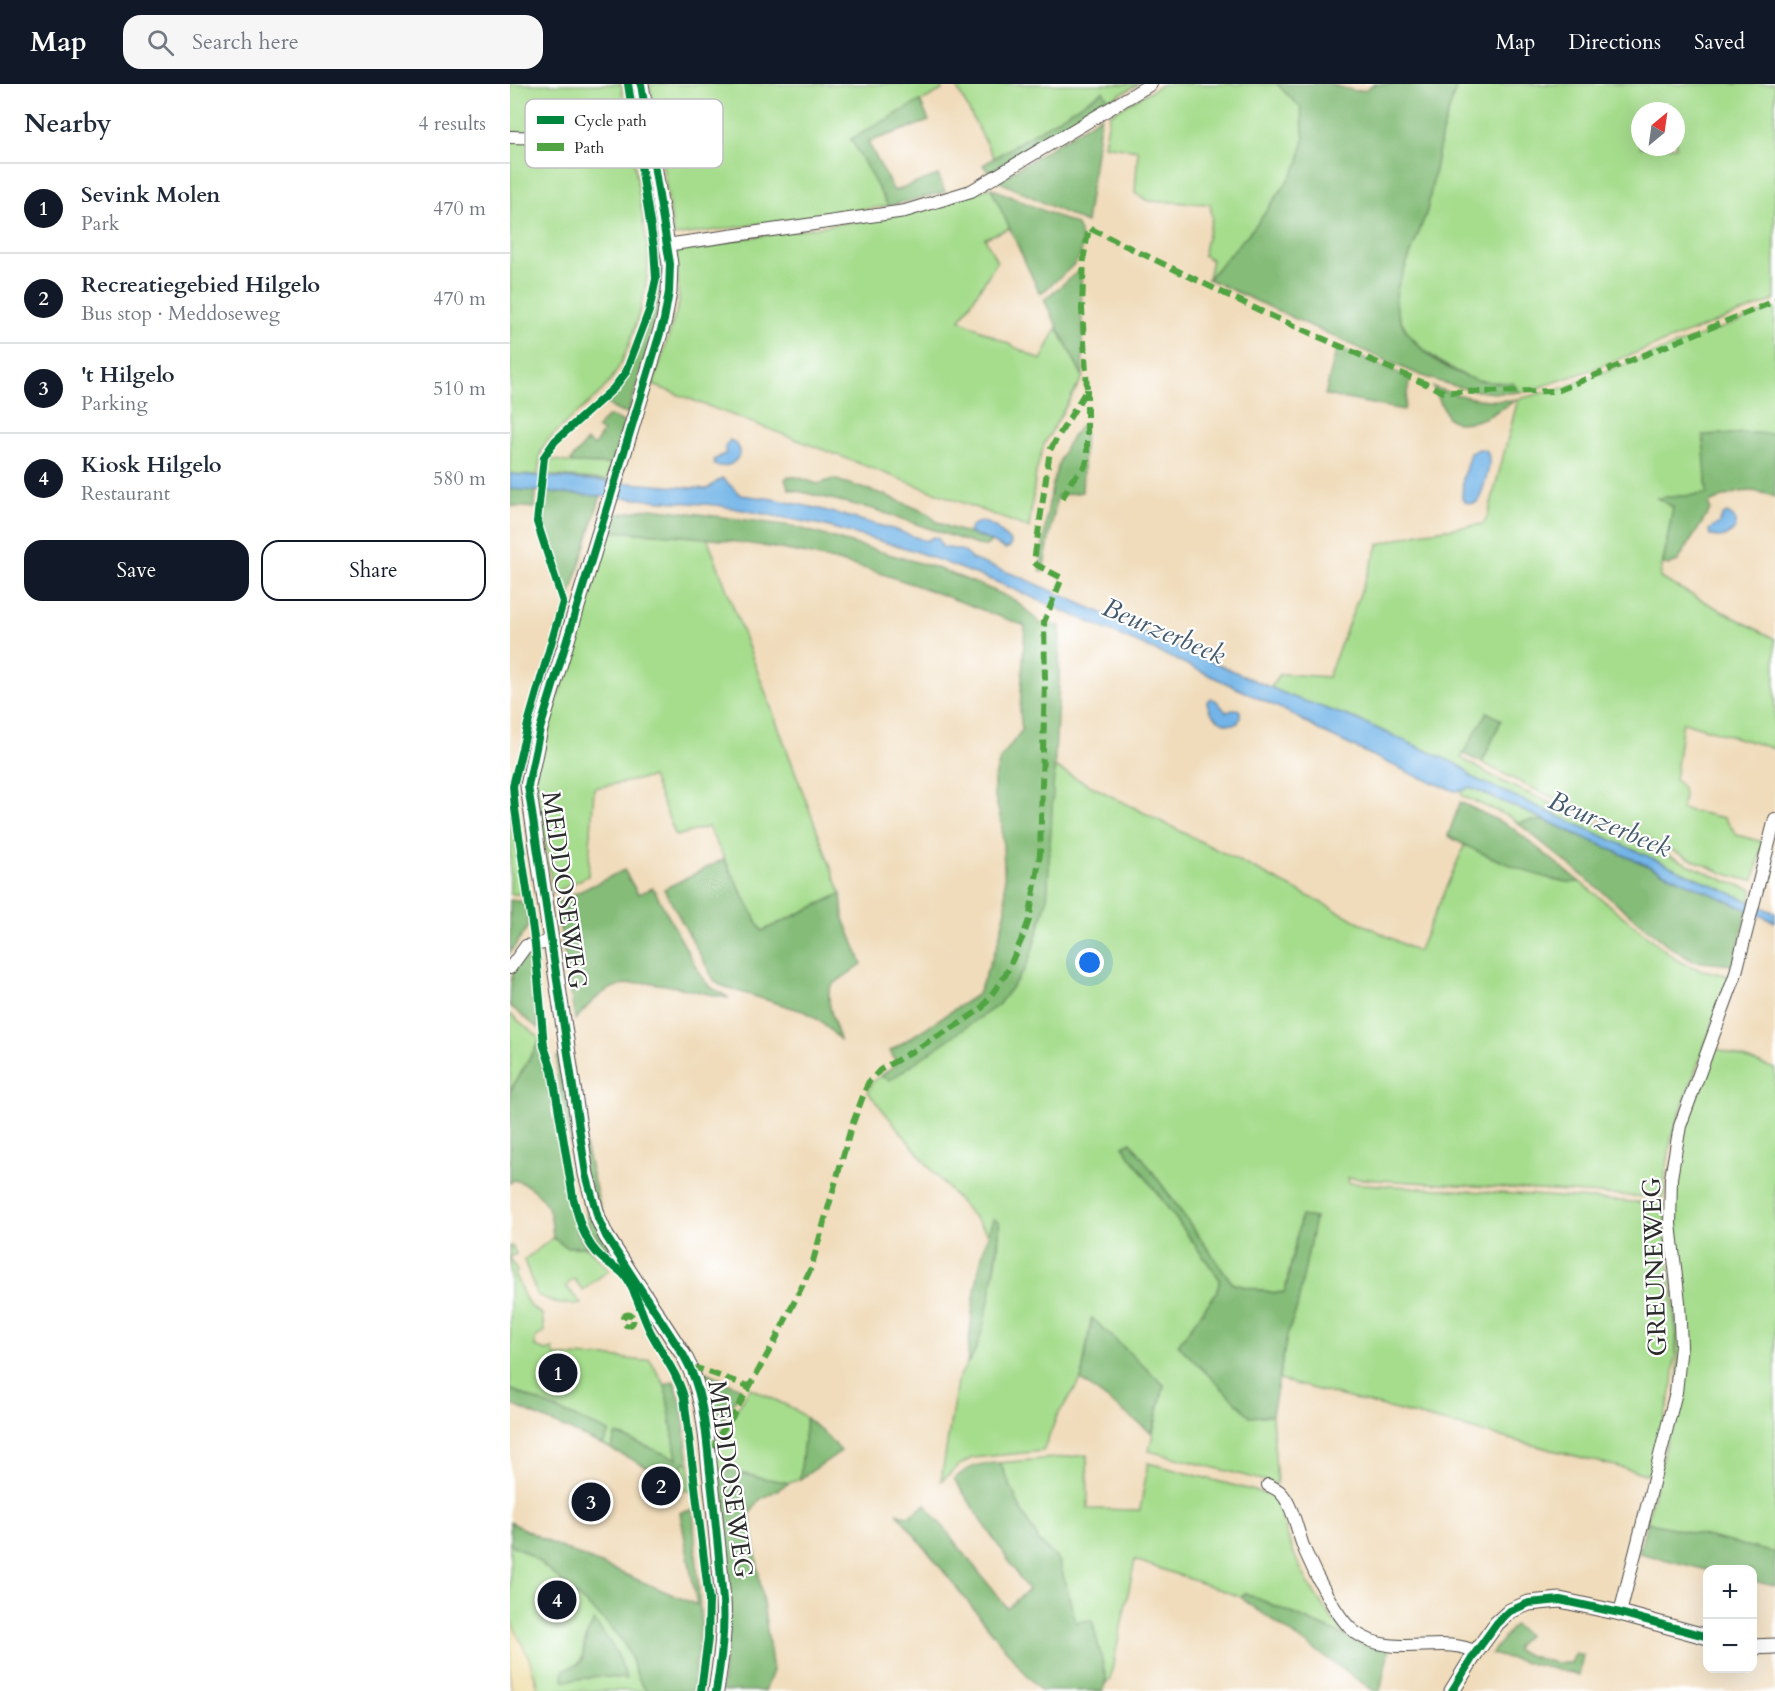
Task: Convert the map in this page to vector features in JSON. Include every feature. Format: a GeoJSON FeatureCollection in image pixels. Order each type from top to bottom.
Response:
{"type":"FeatureCollection","features":[{"type":"Feature","properties":{"kind":"street","name":"MEDDOSEWEG"},"geometry":{"type":"LineString","coordinates":[[641,84],[644,99]]}},
{"type":"Feature","properties":{"kind":"street"},"geometry":{"type":"LineString","coordinates":[[666,245],[904,211],[971,190],[1151,84]]}},
{"type":"Feature","properties":{"kind":"street"},"geometry":{"type":"LineString","coordinates":[[510,137],[525,137]]}},
{"type":"Feature","properties":{"kind":"street","name":"MEDDOSEWEG"},"geometry":{"type":"LineString","coordinates":[[655,168],[670,264],[669,292],[664,320],[540,729],[528,786],[586,1174],[598,1218],[616,1254],[691,1368],[699,1392],[708,1451],[723,1600],[724,1620],[716,1691]]}},
{"type":"Feature","properties":{"kind":"street","name":"GREUNEWEG"},"geometry":{"type":"LineString","coordinates":[[1620,1613],[1676,1392],[1680,1367],[1682,1346],[1679,1302],[1670,1224],[1671,1179],[1680,1126],[1735,976],[1775,819]]}},
{"type":"Feature","properties":{"kind":"street"},"geometry":{"type":"LineString","coordinates":[[510,968],[526,946],[550,942]]}},
{"type":"Feature","properties":{"kind":"street"},"geometry":{"type":"LineString","coordinates":[[1268,1485],[1280,1492],[1287,1503],[1306,1552],[1323,1586],[1342,1619],[1354,1632],[1369,1640],[1393,1647],[1465,1646],[1476,1652]]}},
{"type":"Feature","properties":{"kind":"street"},"geometry":{"type":"LineString","coordinates":[[1452,1691],[1476,1652],[1503,1617],[1510,1611],[1529,1603],[1560,1600],[1620,1613],[1703,1637]]}},
{"type":"Feature","properties":{"kind":"street"},"geometry":{"type":"LineString","coordinates":[[1757,1647],[1775,1646]]}},
{"type":"Feature","properties":{"kind":"green space"},"geometry":{"type":"Polygon","coordinates":[[[510,84],[621,84],[624,99],[525,99],[525,133],[510,132],[510,84]]]}},
{"type":"Feature","properties":{"kind":"green space"},"geometry":{"type":"Polygon","coordinates":[[[650,84],[939,84],[942,90],[851,139],[888,206],[674,236],[663,168],[723,168],[723,99],[652,99],[650,84]]]}},
{"type":"Feature","properties":{"kind":"green space"},"geometry":{"type":"Polygon","coordinates":[[[955,84],[1139,84],[1109,100],[1103,92],[994,158],[955,84]]]}},
{"type":"Feature","properties":{"kind":"green space"},"geometry":{"type":"Polygon","coordinates":[[[1163,84],[1277,84],[1301,108],[1304,140],[1298,165],[1257,224],[1208,279],[1212,260],[1203,255],[1212,218],[1210,204],[1148,201],[1135,193],[1138,150],[1104,145],[1110,114],[1163,84]]]}},
{"type":"Feature","properties":{"kind":"green space"},"geometry":{"type":"Polygon","coordinates":[[[1277,84],[1329,84],[1355,91],[1365,90],[1374,84],[1457,84],[1442,133],[1427,211],[1398,286],[1396,302],[1399,317],[1416,344],[1443,365],[1476,380],[1513,383],[1519,392],[1496,393],[1473,390],[1424,376],[1208,279],[1257,224],[1298,165],[1304,140],[1301,108],[1277,84]]]}},
{"type":"Feature","properties":{"kind":"green space"},"geometry":{"type":"Polygon","coordinates":[[[1457,84],[1775,84],[1775,300],[1585,372],[1519,392],[1517,388],[1471,379],[1443,364],[1422,348],[1408,333],[1398,314],[1396,295],[1427,211],[1442,133],[1457,84]]]}},
{"type":"Feature","properties":{"kind":"green space"},"geometry":{"type":"Polygon","coordinates":[[[1103,91],[1109,100],[989,173],[983,165],[1103,91]]]}},
{"type":"Feature","properties":{"kind":"green space"},"geometry":{"type":"Polygon","coordinates":[[[920,101],[929,121],[868,142],[894,191],[938,175],[945,192],[888,206],[851,139],[920,101]]]}},
{"type":"Feature","properties":{"kind":"green space"},"geometry":{"type":"Polygon","coordinates":[[[1101,116],[1086,223],[998,181],[1101,116]]]}},
{"type":"Feature","properties":{"kind":"green space"},"geometry":{"type":"Polygon","coordinates":[[[510,139],[525,139],[525,168],[635,168],[648,267],[642,303],[630,341],[607,385],[546,443],[541,451],[538,475],[510,474],[510,139]]]}},
{"type":"Feature","properties":{"kind":"green space"},"geometry":{"type":"Polygon","coordinates":[[[991,188],[1010,228],[985,238],[997,262],[960,320],[1041,360],[1057,328],[1083,377],[1044,444],[1036,472],[1029,528],[653,385],[679,303],[676,251],[681,248],[884,217],[991,188]]]}},
{"type":"Feature","properties":{"kind":"green space"},"geometry":{"type":"Polygon","coordinates":[[[991,188],[1077,225],[1080,232],[1081,250],[1077,262],[1040,294],[991,188]]]}},
{"type":"Feature","properties":{"kind":"green space"},"geometry":{"type":"Polygon","coordinates":[[[656,249],[660,249],[662,269],[660,299],[628,413],[624,413],[604,401],[632,361],[646,328],[659,280],[656,249]]]}},
{"type":"Feature","properties":{"kind":"green space"},"geometry":{"type":"Polygon","coordinates":[[[1081,269],[1083,377],[1044,300],[1081,269]]]}},
{"type":"Feature","properties":{"kind":"green space"},"geometry":{"type":"Polygon","coordinates":[[[1775,308],[1775,434],[1704,435],[1707,494],[1658,498],[1673,507],[1660,578],[1775,639],[1775,749],[1683,722],[1675,780],[1683,790],[1682,809],[1724,818],[1737,835],[1763,842],[1754,880],[1723,873],[1532,788],[1482,763],[1501,721],[1487,713],[1461,758],[1503,782],[1728,882],[1752,889],[1750,902],[1471,777],[1456,764],[1356,719],[1271,688],[1279,675],[1328,677],[1379,544],[1419,533],[1483,524],[1488,515],[1518,399],[1559,389],[1775,308]]]}},
{"type":"Feature","properties":{"kind":"green space"},"geometry":{"type":"Polygon","coordinates":[[[1337,347],[1410,378],[1404,410],[1325,395],[1337,347]]]}},
{"type":"Feature","properties":{"kind":"green space"},"geometry":{"type":"Polygon","coordinates":[[[1433,387],[1475,398],[1518,399],[1487,417],[1472,422],[1457,423],[1448,418],[1433,387]]]}},
{"type":"Feature","properties":{"kind":"green space"},"geometry":{"type":"Polygon","coordinates":[[[610,416],[622,421],[624,425],[612,464],[572,463],[571,460],[587,441],[594,446],[603,432],[597,428],[610,416]]]}},
{"type":"Feature","properties":{"kind":"green space"},"geometry":{"type":"Polygon","coordinates":[[[1085,423],[1082,492],[1057,496],[1043,572],[1040,571],[1051,491],[1064,451],[1073,435],[1085,423]]]}},
{"type":"Feature","properties":{"kind":"green space"},"geometry":{"type":"Polygon","coordinates":[[[1775,434],[1775,497],[1749,491],[1726,496],[1709,503],[1710,510],[1678,561],[1669,565],[1663,564],[1673,507],[1657,498],[1707,494],[1703,435],[1775,434]]]}},
{"type":"Feature","properties":{"kind":"green space"},"geometry":{"type":"Polygon","coordinates":[[[548,459],[572,463],[612,464],[607,480],[545,475],[548,459]]]}},
{"type":"Feature","properties":{"kind":"green space"},"geometry":{"type":"Polygon","coordinates":[[[797,477],[818,484],[833,479],[885,495],[927,513],[948,527],[992,541],[986,546],[977,545],[873,509],[789,489],[785,479],[797,477]]]}},
{"type":"Feature","properties":{"kind":"green space"},"geometry":{"type":"Polygon","coordinates":[[[510,489],[536,490],[535,508],[510,506],[510,489]]]}},
{"type":"Feature","properties":{"kind":"green space"},"geometry":{"type":"Polygon","coordinates":[[[544,491],[601,495],[568,603],[542,525],[544,491]]]}},
{"type":"Feature","properties":{"kind":"green space"},"geometry":{"type":"Polygon","coordinates":[[[651,508],[792,526],[937,568],[1016,601],[1041,624],[1060,626],[1047,900],[1030,958],[1023,972],[998,1005],[890,1080],[880,1076],[897,1064],[890,1051],[978,994],[997,946],[1006,910],[1002,825],[994,793],[994,780],[1000,759],[1022,730],[1020,712],[1025,626],[907,582],[835,560],[738,542],[607,531],[611,516],[651,508]]]}},
{"type":"Feature","properties":{"kind":"green space"},"geometry":{"type":"Polygon","coordinates":[[[607,531],[707,537],[841,894],[762,931],[708,827],[676,836],[652,777],[594,788],[588,876],[553,893],[535,773],[607,531]]]}},
{"type":"Feature","properties":{"kind":"green space"},"geometry":{"type":"Polygon","coordinates":[[[1487,712],[1501,720],[1482,763],[1463,754],[1487,712]]]}},
{"type":"Feature","properties":{"kind":"green space"},"geometry":{"type":"Polygon","coordinates":[[[1054,767],[1418,952],[1465,844],[1555,881],[1580,882],[1680,962],[1730,976],[1672,1135],[1664,1198],[1348,1178],[1349,1183],[1664,1204],[1676,1340],[1673,1384],[1650,1475],[1279,1380],[1287,1335],[1297,1308],[1314,1218],[1301,1217],[1285,1292],[1275,1293],[1233,1284],[1131,1142],[1123,1146],[1219,1278],[1216,1293],[1178,1345],[1251,1416],[1272,1415],[1277,1484],[1149,1451],[1164,1385],[1091,1319],[1081,1380],[1057,1416],[1043,1451],[972,1458],[941,1481],[957,1382],[971,1360],[990,1292],[997,1257],[999,1223],[993,1219],[988,1233],[935,1174],[868,1092],[872,1083],[880,1076],[890,1079],[998,1005],[1023,972],[1047,900],[1054,767]]]}},
{"type":"Feature","properties":{"kind":"green space"},"geometry":{"type":"Polygon","coordinates":[[[1470,787],[1546,821],[1518,823],[1508,816],[1462,796],[1461,791],[1470,787]]]}},
{"type":"Feature","properties":{"kind":"green space"},"geometry":{"type":"Polygon","coordinates":[[[1460,802],[1511,827],[1580,882],[1551,879],[1533,873],[1493,858],[1448,836],[1460,802]]]}},
{"type":"Feature","properties":{"kind":"green space"},"geometry":{"type":"Polygon","coordinates":[[[510,806],[523,891],[519,894],[510,894],[510,806]]]}},
{"type":"Feature","properties":{"kind":"green space"},"geometry":{"type":"Polygon","coordinates":[[[1546,821],[1748,910],[1733,965],[1693,961],[1670,947],[1518,823],[1546,821]]]}},
{"type":"Feature","properties":{"kind":"green space"},"geometry":{"type":"Polygon","coordinates":[[[724,859],[762,931],[841,894],[843,916],[862,964],[831,986],[829,992],[831,1013],[840,1040],[823,1023],[806,1012],[734,990],[714,980],[664,889],[724,859]]]}},
{"type":"Feature","properties":{"kind":"green space"},"geometry":{"type":"Polygon","coordinates":[[[624,870],[638,894],[653,888],[701,976],[710,987],[729,998],[650,983],[620,985],[606,991],[593,1001],[575,1020],[556,903],[624,870]]]}},
{"type":"Feature","properties":{"kind":"green space"},"geometry":{"type":"Polygon","coordinates":[[[510,900],[525,902],[529,925],[510,953],[510,900]]]}},
{"type":"Feature","properties":{"kind":"green space"},"geometry":{"type":"Polygon","coordinates":[[[532,950],[538,1028],[510,1006],[511,981],[515,967],[532,950]]]}},
{"type":"Feature","properties":{"kind":"green space"},"geometry":{"type":"Polygon","coordinates":[[[510,1014],[541,1039],[510,1091],[510,1014]]]}},
{"type":"Feature","properties":{"kind":"green space"},"geometry":{"type":"Polygon","coordinates":[[[541,1039],[542,1054],[578,1234],[587,1247],[567,1247],[553,1238],[549,1211],[542,1199],[524,1184],[514,1180],[510,1183],[510,1092],[541,1039]]]}},
{"type":"Feature","properties":{"kind":"green space"},"geometry":{"type":"Polygon","coordinates":[[[1712,1047],[1775,1069],[1775,1553],[1647,1522],[1679,1388],[1670,1173],[1712,1047]]]}},
{"type":"Feature","properties":{"kind":"green space"},"geometry":{"type":"Polygon","coordinates":[[[557,1056],[563,1056],[613,1259],[589,1229],[557,1076],[557,1056]]]}},
{"type":"Feature","properties":{"kind":"green space"},"geometry":{"type":"Polygon","coordinates":[[[1131,1142],[1233,1284],[1275,1293],[1285,1292],[1301,1216],[1315,1218],[1297,1308],[1287,1336],[1272,1415],[1251,1417],[1178,1345],[1216,1293],[1219,1278],[1123,1146],[1131,1142]]]}},
{"type":"Feature","properties":{"kind":"green space"},"geometry":{"type":"Polygon","coordinates":[[[994,1219],[999,1223],[999,1235],[990,1297],[979,1339],[967,1363],[978,1272],[994,1219]]]}},
{"type":"Feature","properties":{"kind":"green space"},"geometry":{"type":"Polygon","coordinates":[[[553,1238],[567,1247],[587,1247],[609,1270],[583,1290],[574,1279],[566,1286],[581,1304],[559,1304],[537,1295],[524,1260],[553,1238]]]}},
{"type":"Feature","properties":{"kind":"green space"},"geometry":{"type":"Polygon","coordinates":[[[510,1246],[516,1254],[510,1257],[510,1246]]]}},
{"type":"Feature","properties":{"kind":"green space"},"geometry":{"type":"Polygon","coordinates":[[[510,1257],[517,1271],[515,1276],[525,1298],[531,1307],[542,1314],[544,1332],[535,1338],[535,1347],[546,1351],[553,1349],[554,1356],[612,1357],[643,1361],[649,1359],[665,1385],[677,1459],[616,1434],[611,1449],[603,1445],[609,1433],[510,1389],[510,1257]]]}},
{"type":"Feature","properties":{"kind":"green space"},"geometry":{"type":"Polygon","coordinates":[[[1092,1318],[1164,1385],[1152,1433],[1081,1380],[1092,1318]]]}},
{"type":"Feature","properties":{"kind":"green space"},"geometry":{"type":"Polygon","coordinates":[[[700,1372],[706,1372],[742,1389],[714,1436],[713,1425],[700,1372]]]}},
{"type":"Feature","properties":{"kind":"green space"},"geometry":{"type":"Polygon","coordinates":[[[674,1381],[681,1403],[689,1463],[684,1462],[679,1476],[670,1473],[663,1475],[611,1449],[616,1434],[677,1459],[665,1385],[674,1381]]]}},
{"type":"Feature","properties":{"kind":"green space"},"geometry":{"type":"Polygon","coordinates":[[[750,1388],[794,1409],[806,1418],[800,1479],[789,1483],[717,1469],[714,1446],[750,1388]]]}},
{"type":"Feature","properties":{"kind":"green space"},"geometry":{"type":"Polygon","coordinates":[[[510,1389],[609,1432],[603,1445],[510,1404],[510,1389]]]}},
{"type":"Feature","properties":{"kind":"green space"},"geometry":{"type":"Polygon","coordinates":[[[806,1418],[841,1451],[800,1479],[806,1418]]]}},
{"type":"Feature","properties":{"kind":"green space"},"geometry":{"type":"Polygon","coordinates":[[[1087,1455],[1088,1509],[1140,1510],[1148,1463],[1274,1496],[1299,1565],[1324,1607],[1347,1637],[1245,1593],[1241,1597],[1135,1560],[1110,1680],[1106,1684],[1092,1620],[1076,1623],[1059,1561],[1039,1541],[1022,1512],[1000,1463],[1087,1455]]]}},
{"type":"Feature","properties":{"kind":"green space"},"geometry":{"type":"Polygon","coordinates":[[[684,1462],[689,1463],[691,1491],[683,1490],[663,1475],[670,1473],[684,1462]]]}},
{"type":"Feature","properties":{"kind":"green space"},"geometry":{"type":"Polygon","coordinates":[[[1000,1463],[1022,1512],[1039,1541],[1059,1561],[1076,1622],[1092,1620],[1106,1677],[1103,1691],[1041,1691],[897,1513],[909,1515],[925,1504],[1007,1608],[1028,1590],[954,1479],[976,1466],[1000,1463]]]}},
{"type":"Feature","properties":{"kind":"green space"},"geometry":{"type":"Polygon","coordinates":[[[717,1469],[789,1483],[759,1500],[750,1514],[773,1671],[765,1691],[722,1691],[728,1607],[717,1469]]]}},
{"type":"Feature","properties":{"kind":"green space"},"geometry":{"type":"Polygon","coordinates":[[[693,1510],[701,1625],[693,1691],[647,1691],[639,1680],[627,1648],[603,1619],[547,1568],[510,1544],[510,1522],[553,1544],[697,1605],[680,1512],[693,1510]]]}},
{"type":"Feature","properties":{"kind":"green space"},"geometry":{"type":"Polygon","coordinates":[[[1647,1522],[1775,1553],[1775,1586],[1757,1582],[1757,1565],[1703,1565],[1703,1569],[1639,1553],[1647,1522]]]}},
{"type":"Feature","properties":{"kind":"green space"},"geometry":{"type":"Polygon","coordinates":[[[510,1544],[547,1568],[603,1619],[627,1648],[639,1680],[647,1691],[539,1691],[537,1680],[510,1619],[510,1544]],[[594,1622],[585,1639],[581,1660],[571,1668],[586,1677],[626,1679],[618,1656],[594,1622]]]}},
{"type":"Feature","properties":{"kind":"green space"},"geometry":{"type":"Polygon","coordinates":[[[1245,1593],[1363,1644],[1389,1650],[1380,1691],[1374,1691],[1245,1601],[1241,1597],[1245,1593]]]}},
{"type":"Feature","properties":{"kind":"green space"},"geometry":{"type":"Polygon","coordinates":[[[594,1621],[614,1648],[626,1679],[599,1676],[566,1681],[563,1678],[564,1669],[579,1664],[582,1660],[587,1635],[594,1621]]]}},
{"type":"Feature","properties":{"kind":"green space"},"geometry":{"type":"Polygon","coordinates":[[[1514,1625],[1527,1635],[1516,1646],[1516,1650],[1556,1663],[1571,1663],[1575,1653],[1583,1655],[1579,1675],[1491,1654],[1514,1625]]]}},
{"type":"Feature","properties":{"kind":"sand"},"geometry":{"type":"Polygon","coordinates":[[[510,1619],[529,1658],[539,1691],[513,1691],[510,1683],[510,1619]]]}},
{"type":"Feature","properties":{"kind":"water"},"geometry":{"type":"Polygon","coordinates":[[[730,440],[739,449],[737,458],[733,463],[727,465],[714,465],[714,460],[726,453],[725,447],[730,440]]]}},
{"type":"Feature","properties":{"kind":"water"},"geometry":{"type":"Polygon","coordinates":[[[1479,449],[1486,450],[1489,468],[1479,501],[1470,503],[1462,499],[1463,478],[1470,453],[1479,449]]]}},
{"type":"Feature","properties":{"kind":"water","name":"Beurzerbeek"},"geometry":{"type":"Polygon","coordinates":[[[510,474],[707,489],[722,478],[741,495],[820,509],[896,530],[926,541],[933,537],[938,538],[942,547],[962,551],[971,559],[1018,576],[1290,696],[1356,719],[1456,764],[1466,770],[1471,777],[1775,913],[1775,922],[1470,787],[1455,791],[1414,775],[1179,661],[999,583],[912,550],[822,525],[716,505],[510,489],[510,474]]]}},
{"type":"Feature","properties":{"kind":"water"},"geometry":{"type":"Polygon","coordinates":[[[1727,513],[1736,522],[1733,531],[1723,536],[1710,535],[1709,530],[1727,513]]]}},
{"type":"Feature","properties":{"kind":"water"},"geometry":{"type":"Polygon","coordinates":[[[982,521],[995,527],[1011,542],[1010,547],[1005,549],[969,533],[971,526],[982,521]]]}},
{"type":"Feature","properties":{"kind":"water"},"geometry":{"type":"Polygon","coordinates":[[[1211,698],[1217,701],[1226,712],[1237,709],[1240,711],[1238,723],[1227,724],[1218,719],[1208,706],[1207,701],[1211,698]]]}},
{"type":"Feature","properties":{"kind":"marked path"},"geometry":{"type":"LineString","coordinates":[[708,1451],[733,1416],[776,1339],[811,1268],[851,1128],[868,1083],[880,1070],[982,1008],[1006,974],[1029,920],[1040,854],[1045,681],[1044,622],[1062,578],[1034,562],[1050,450],[1087,389],[1082,309],[1084,255],[1089,228],[1265,313],[1444,392],[1557,391],[1775,301]]}},
{"type":"Feature","properties":{"kind":"marked path"},"geometry":{"type":"LineString","coordinates":[[1062,499],[1072,480],[1084,468],[1087,461],[1087,389]]}},
{"type":"Feature","properties":{"kind":"marked path"},"geometry":{"type":"LineString","coordinates":[[628,1314],[634,1320],[628,1326],[622,1320],[628,1314]]}},
{"type":"Feature","properties":{"kind":"marked path"},"geometry":{"type":"LineString","coordinates":[[691,1368],[748,1386]]}},
{"type":"Feature","properties":{"kind":"cycle path"},"geometry":{"type":"LineString","coordinates":[[628,84],[630,99]]}},
{"type":"Feature","properties":{"kind":"cycle path"},"geometry":{"type":"LineString","coordinates":[[641,84],[643,99]]}},
{"type":"Feature","properties":{"kind":"cycle path"},"geometry":{"type":"LineString","coordinates":[[641,168],[654,248],[656,279],[649,311],[626,372],[613,389],[555,441],[544,457],[537,522],[563,602],[529,720],[513,786],[535,944],[544,1046],[552,1070],[573,1197],[583,1231],[591,1246],[603,1259],[623,1273],[684,1397],[709,1600],[708,1638],[701,1691]]}},
{"type":"Feature","properties":{"kind":"cycle path"},"geometry":{"type":"LineString","coordinates":[[655,168],[670,264],[669,292],[664,320],[540,729],[528,786],[586,1174],[598,1218],[606,1236],[684,1356],[696,1383],[703,1412],[723,1600],[722,1646],[716,1691]]}},
{"type":"Feature","properties":{"kind":"cycle path"},"geometry":{"type":"LineString","coordinates":[[1452,1691],[1497,1623],[1510,1611],[1529,1603],[1560,1600],[1620,1613],[1703,1636]]}},
{"type":"Feature","properties":{"kind":"place","name":"Sevink Molen"},"geometry":{"type":"Point","coordinates":[558,1373]}},
{"type":"Feature","properties":{"kind":"place","name":"Recreatiegebied Hilgelo"},"geometry":{"type":"Point","coordinates":[661,1486]}},
{"type":"Feature","properties":{"kind":"place","name":"'t Hilgelo"},"geometry":{"type":"Point","coordinates":[591,1502]}},
{"type":"Feature","properties":{"kind":"place","name":"Kiosk Hilgelo"},"geometry":{"type":"Point","coordinates":[557,1600]}}]}
